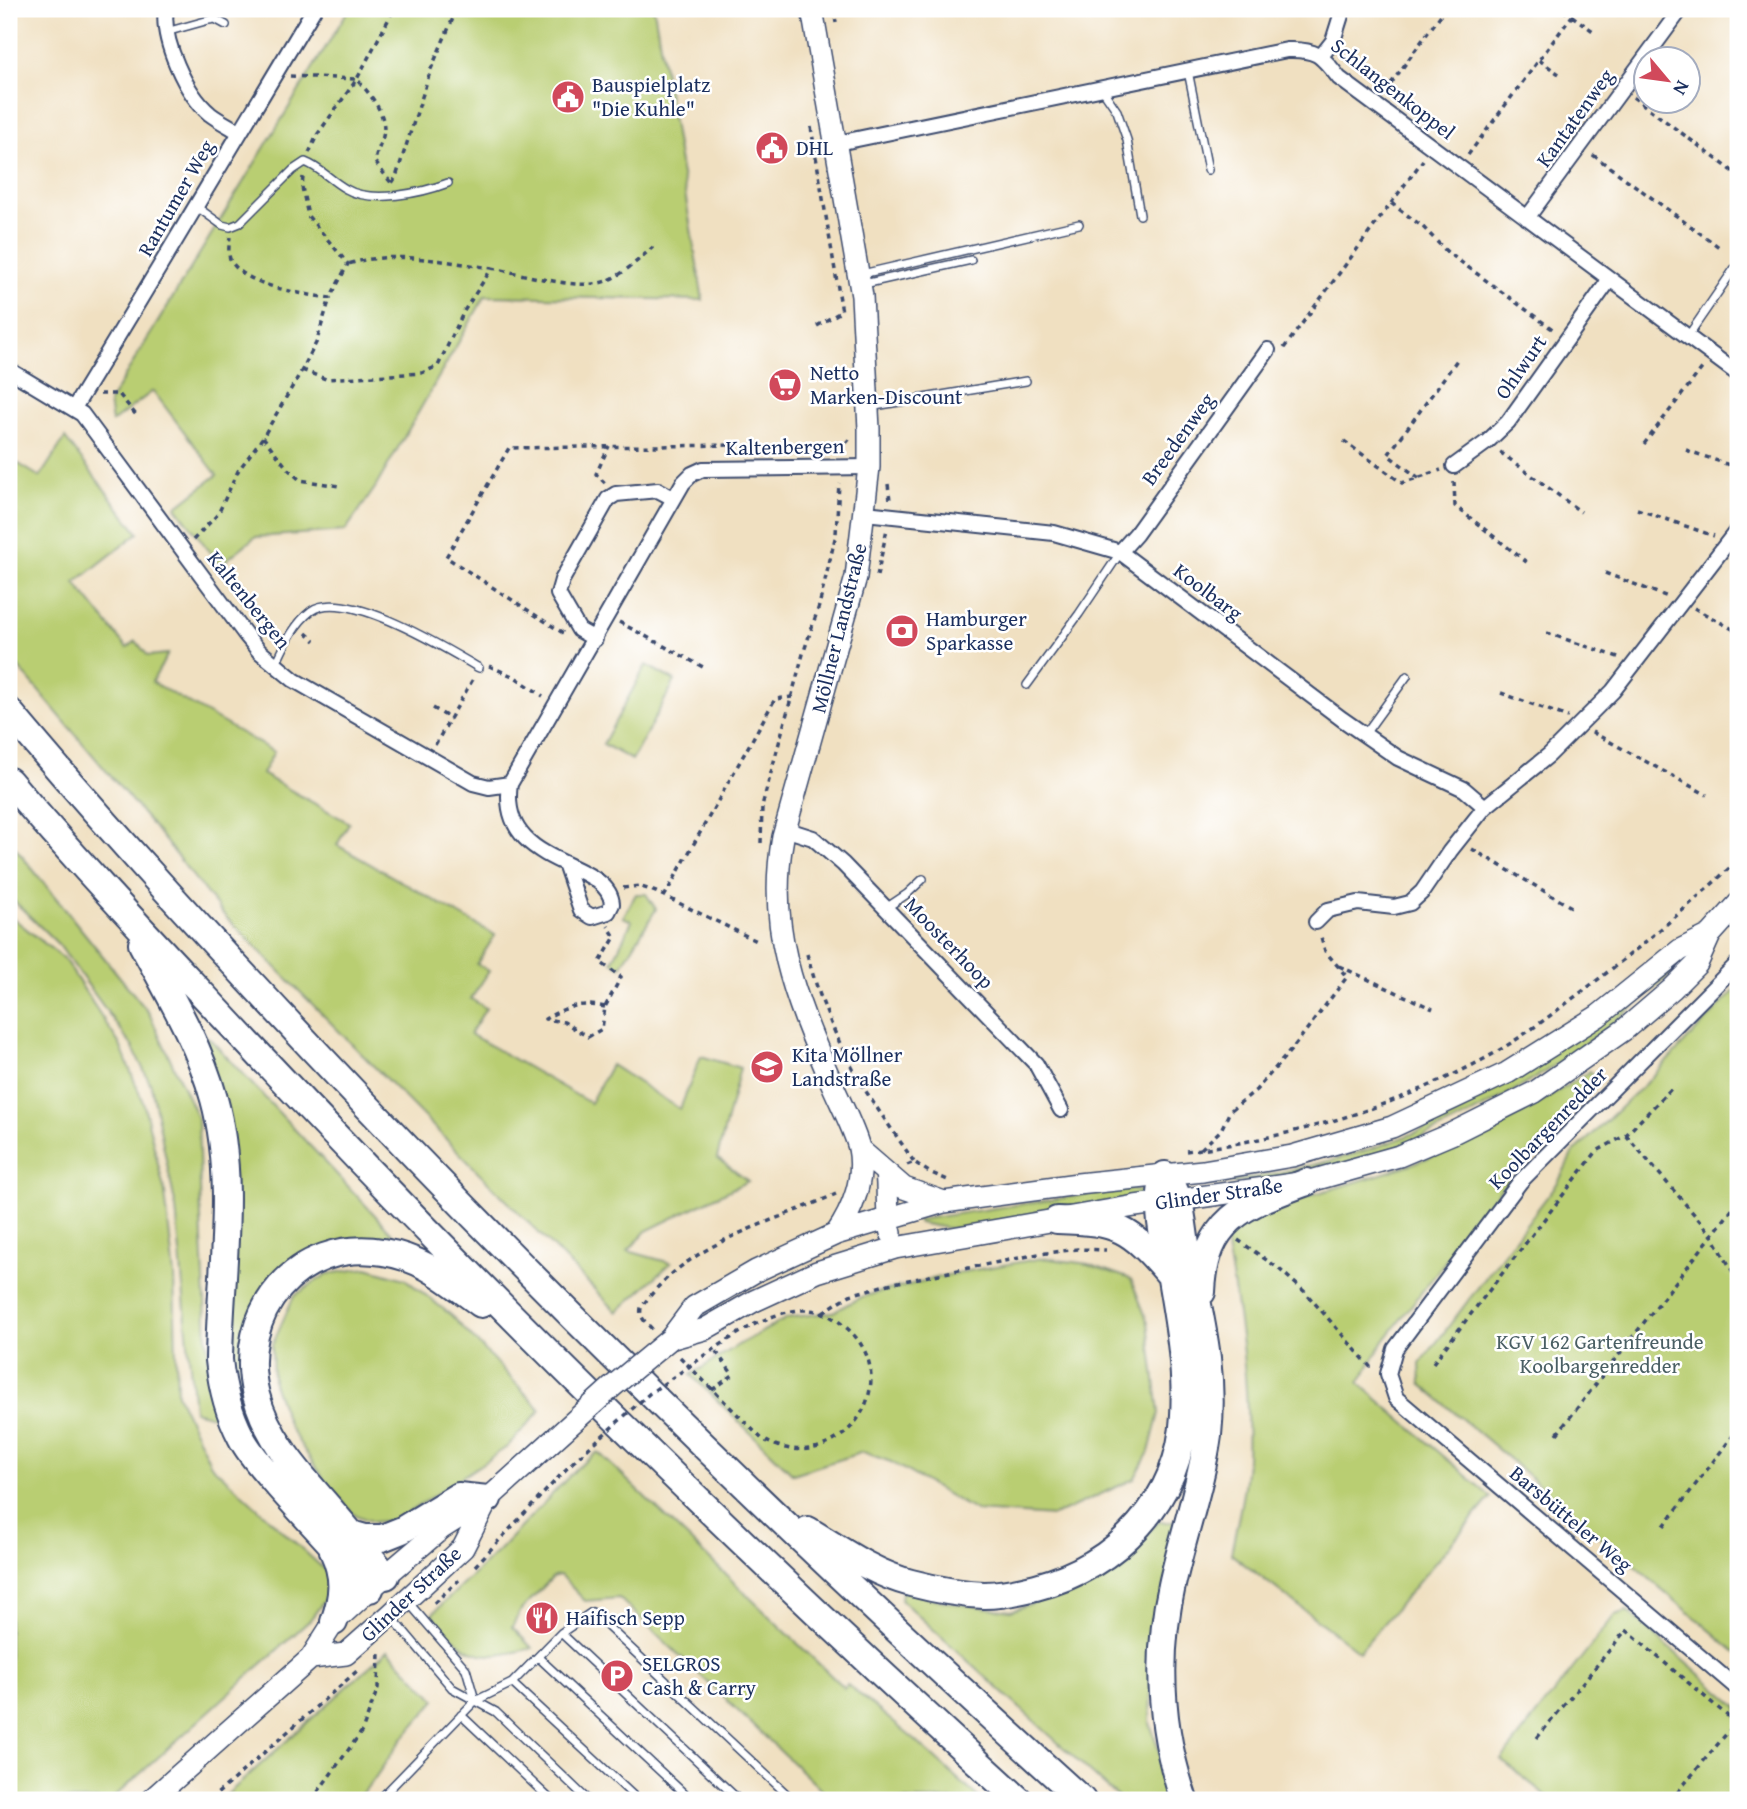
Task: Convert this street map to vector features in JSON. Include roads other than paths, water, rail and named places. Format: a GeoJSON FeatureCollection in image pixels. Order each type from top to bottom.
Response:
{"type":"FeatureCollection","features":[{"type":"Feature","properties":{"kind":"highway"},"geometry":{"type":"LineString","coordinates":[[9,711],[162,887],[447,1191],[765,1504],[1082,1800]]}},
{"type":"Feature","properties":{"kind":"highway"},"geometry":{"type":"LineString","coordinates":[[9,781],[127,914],[365,1168],[547,1353],[853,1647],[1019,1800]]}},
{"type":"Feature","properties":{"kind":"highway"},"geometry":{"type":"LineString","coordinates":[[127,914],[197,1048],[215,1102],[225,1181],[219,1360],[222,1389],[229,1411],[254,1457],[339,1537],[378,1583]]}},
{"type":"Feature","properties":{"kind":"highway"},"geometry":{"type":"LineString","coordinates":[[765,1504],[869,1566],[912,1584],[948,1591],[986,1595],[1041,1585],[1077,1571],[1119,1545],[1141,1524],[1166,1489],[1183,1436],[1185,1370],[1170,1275],[1166,1175]]}},
{"type":"Feature","properties":{"kind":"highway"},"geometry":{"type":"LineString","coordinates":[[1201,1311],[1205,1262],[1212,1242],[1222,1228],[1252,1205],[1307,1182]]}},
{"type":"Feature","properties":{"kind":"highway"},"geometry":{"type":"LineString","coordinates":[[1169,1202],[1184,1237],[1201,1311],[1209,1374],[1208,1434],[1172,1586],[1162,1651],[1168,1744],[1184,1800]]}},
{"type":"Feature","properties":{"kind":"highway"},"geometry":{"type":"LineString","coordinates":[[1057,1220],[1102,1222],[1125,1231],[1144,1246],[1170,1275]]}},
{"type":"Feature","properties":{"kind":"highway"},"geometry":{"type":"LineString","coordinates":[[334,1622],[343,1584],[339,1537],[284,1454],[264,1418],[256,1395],[253,1371],[255,1336],[269,1301],[290,1275],[313,1261],[335,1253],[382,1251],[426,1264],[547,1353]]}},
{"type":"Feature","properties":{"kind":"highway"},"geometry":{"type":"LineString","coordinates":[[339,1537],[382,1538],[402,1530],[458,1496],[488,1499]]}},
{"type":"Feature","properties":{"kind":"main road","name":"Möllner Landstraße"},"geometry":{"type":"LineString","coordinates":[[811,9],[859,280],[868,407],[878,472],[865,513],[856,577],[785,829],[778,868],[779,914],[786,964],[801,1011],[859,1149],[860,1184],[849,1213],[836,1234]]}},
{"type":"Feature","properties":{"kind":"main road","name":"Glinder Straße"},"geometry":{"type":"LineString","coordinates":[[670,1339],[705,1329],[754,1301],[817,1272],[895,1248],[1307,1182],[1399,1156],[1464,1128],[1535,1092],[1624,1030],[1697,964],[1710,935],[1738,904]]}},
{"type":"Feature","properties":{"kind":"main road","name":"Glinder Straße"},"geometry":{"type":"LineString","coordinates":[[151,1800],[311,1658],[334,1622],[378,1583],[442,1528],[488,1499],[612,1387],[670,1339],[694,1307],[756,1271],[836,1234],[944,1202],[1166,1175],[1292,1156],[1392,1127],[1507,1073],[1598,1016],[1681,950],[1710,935]]}},
{"type":"Feature","properties":{"kind":"main road","name":"Möllner Landstraße"},"geometry":{"type":"LineString","coordinates":[[859,1149],[895,1170],[904,1188],[944,1202]]}},
{"type":"Feature","properties":{"kind":"main road"},"geometry":{"type":"LineString","coordinates":[[895,1170],[887,1220],[895,1248]]}},
{"type":"Feature","properties":{"kind":"main road"},"geometry":{"type":"LineString","coordinates":[[860,1184],[887,1220]]}},
{"type":"Feature","properties":{"kind":"main road","name":"Glinder Straße"},"geometry":{"type":"LineString","coordinates":[[311,1658],[346,1654],[407,1601],[463,1548],[488,1499]]}},
{"type":"Feature","properties":{"kind":"main road"},"geometry":{"type":"LineString","coordinates":[[378,1583],[407,1601]]}},
{"type":"Feature","properties":{"kind":"main road"},"geometry":{"type":"LineString","coordinates":[[378,1583],[390,1615]]}},
{"type":"Feature","properties":{"kind":"street"},"geometry":{"type":"LineString","coordinates":[[166,9],[166,32],[174,56],[199,101],[210,114],[239,132]]}},
{"type":"Feature","properties":{"kind":"street","name":"Rantumer Weg"},"geometry":{"type":"LineString","coordinates":[[74,408],[314,9]]}},
{"type":"Feature","properties":{"kind":"street"},"geometry":{"type":"LineString","coordinates":[[1322,55],[1333,41],[1343,9]]}},
{"type":"Feature","properties":{"kind":"street","name":"Kantatenweg"},"geometry":{"type":"LineString","coordinates":[[1527,218],[1681,9]]}},
{"type":"Feature","properties":{"kind":"street","name":"Schlangenkoppel"},"geometry":{"type":"LineString","coordinates":[[834,144],[1287,50],[1322,55],[1339,78],[1738,374]]}},
{"type":"Feature","properties":{"kind":"street","name":"Ohlwurt"},"geometry":{"type":"LineString","coordinates":[[1454,466],[1487,442],[1508,422],[1610,279]]}},
{"type":"Feature","properties":{"kind":"street","name":"Breedenweg"},"geometry":{"type":"LineString","coordinates":[[1120,552],[1136,534],[1268,350]]}},
{"type":"Feature","properties":{"kind":"street","name":"Kaltenbergen"},"geometry":{"type":"LineString","coordinates":[[9,370],[82,414],[245,634],[275,666],[294,680],[473,782],[489,787],[510,784],[673,499],[691,474],[703,469],[878,472]]}},
{"type":"Feature","properties":{"kind":"street"},"geometry":{"type":"LineString","coordinates":[[595,639],[579,630],[558,594],[562,580],[608,499],[616,494],[658,490],[673,499]]}},
{"type":"Feature","properties":{"kind":"street","name":"Koolbarg"},"geometry":{"type":"LineString","coordinates":[[865,513],[1054,533],[1120,552],[1398,758],[1464,789],[1485,807]]}},
{"type":"Feature","properties":{"kind":"street"},"geometry":{"type":"LineString","coordinates":[[1316,922],[1328,910],[1358,903],[1394,907],[1410,902],[1422,892],[1485,807],[1513,787],[1581,724],[1637,663],[1738,528]]}},
{"type":"Feature","properties":{"kind":"street"},"geometry":{"type":"LineString","coordinates":[[510,784],[509,806],[517,827],[533,845],[566,866],[598,881],[608,890],[612,904],[608,912],[592,917],[581,910],[566,866]]}},
{"type":"Feature","properties":{"kind":"street","name":"Moosterhoop"},"geometry":{"type":"LineString","coordinates":[[785,829],[813,838],[843,864],[1037,1064],[1061,1110]]}},
{"type":"Feature","properties":{"kind":"street","name":"Koolbargenredder"},"geometry":{"type":"LineString","coordinates":[[1388,1374],[1395,1349],[1520,1182],[1738,963]]}},
{"type":"Feature","properties":{"kind":"street","name":"Barsbütteler Weg"},"geometry":{"type":"LineString","coordinates":[[1388,1374],[1396,1398],[1738,1689]]}},
{"type":"Feature","properties":{"kind":"lane"},"geometry":{"type":"LineString","coordinates":[[166,32],[215,19],[226,25]]}},
{"type":"Feature","properties":{"kind":"lane"},"geometry":{"type":"LineString","coordinates":[[1187,71],[1208,170]]}},
{"type":"Feature","properties":{"kind":"lane"},"geometry":{"type":"LineString","coordinates":[[1102,88],[1117,111],[1128,140],[1140,215]]}},
{"type":"Feature","properties":{"kind":"lane"},"geometry":{"type":"LineString","coordinates":[[197,207],[222,225],[230,227],[240,223],[293,170],[305,162],[347,190],[366,196],[428,191],[448,183]]}},
{"type":"Feature","properties":{"kind":"lane"},"geometry":{"type":"LineString","coordinates":[[859,280],[1079,224]]}},
{"type":"Feature","properties":{"kind":"lane"},"geometry":{"type":"LineString","coordinates":[[859,280],[971,260]]}},
{"type":"Feature","properties":{"kind":"lane"},"geometry":{"type":"LineString","coordinates":[[1688,337],[1738,267]]}},
{"type":"Feature","properties":{"kind":"lane"},"geometry":{"type":"LineString","coordinates":[[868,407],[1026,381]]}},
{"type":"Feature","properties":{"kind":"lane"},"geometry":{"type":"LineString","coordinates":[[1027,685],[1120,552]]}},
{"type":"Feature","properties":{"kind":"lane"},"geometry":{"type":"LineString","coordinates":[[275,666],[290,634],[313,610],[326,606],[369,611],[433,640],[480,668]]}},
{"type":"Feature","properties":{"kind":"lane"},"geometry":{"type":"LineString","coordinates":[[1364,734],[1407,676]]}},
{"type":"Feature","properties":{"kind":"lane"},"geometry":{"type":"LineString","coordinates":[[886,908],[923,879]]}},
{"type":"Feature","properties":{"kind":"lane"},"geometry":{"type":"LineString","coordinates":[[407,1601],[466,1669],[475,1701]]}},
{"type":"Feature","properties":{"kind":"lane"},"geometry":{"type":"LineString","coordinates":[[379,1800],[475,1701],[512,1682],[561,1633],[592,1612],[793,1800]]}},
{"type":"Feature","properties":{"kind":"lane"},"geometry":{"type":"LineString","coordinates":[[390,1615],[452,1688],[496,1712],[588,1800]]}},
{"type":"Feature","properties":{"kind":"lane"},"geometry":{"type":"LineString","coordinates":[[561,1633],[739,1800]]}},
{"type":"Feature","properties":{"kind":"lane"},"geometry":{"type":"LineString","coordinates":[[538,1657],[691,1800]]}},
{"type":"Feature","properties":{"kind":"lane"},"geometry":{"type":"LineString","coordinates":[[512,1682],[638,1800]]}},
{"type":"Feature","properties":{"kind":"lane"},"geometry":{"type":"LineString","coordinates":[[461,1715],[551,1800]]}},
{"type":"Feature","properties":{"kind":"place","name":"Bauspielplatz \"Die Kuhle\""},"geometry":{"type":"Point","coordinates":[568,97]}},
{"type":"Feature","properties":{"kind":"place","name":"DHL"},"geometry":{"type":"Point","coordinates":[772,148]}},
{"type":"Feature","properties":{"kind":"place","name":"Netto Marken-Discount"},"geometry":{"type":"Point","coordinates":[785,385]}},
{"type":"Feature","properties":{"kind":"place","name":"Hamburger Sparkasse"},"geometry":{"type":"Point","coordinates":[902,631]}},
{"type":"Feature","properties":{"kind":"place","name":"Kita Möllner Landstraße"},"geometry":{"type":"Point","coordinates":[767,1067]}},
{"type":"Feature","properties":{"kind":"place","name":"Haifisch Sepp"},"geometry":{"type":"Point","coordinates":[542,1618]}},
{"type":"Feature","properties":{"kind":"place","name":"SELGROS Cash & Carry"},"geometry":{"type":"Point","coordinates":[617,1676]}},
{"type":"Feature","properties":{"kind":"park label","name":"KGV 162 Gartenfreunde Koolbargenredder"},"geometry":{"type":"Point","coordinates":[1600,1354]}}]}
